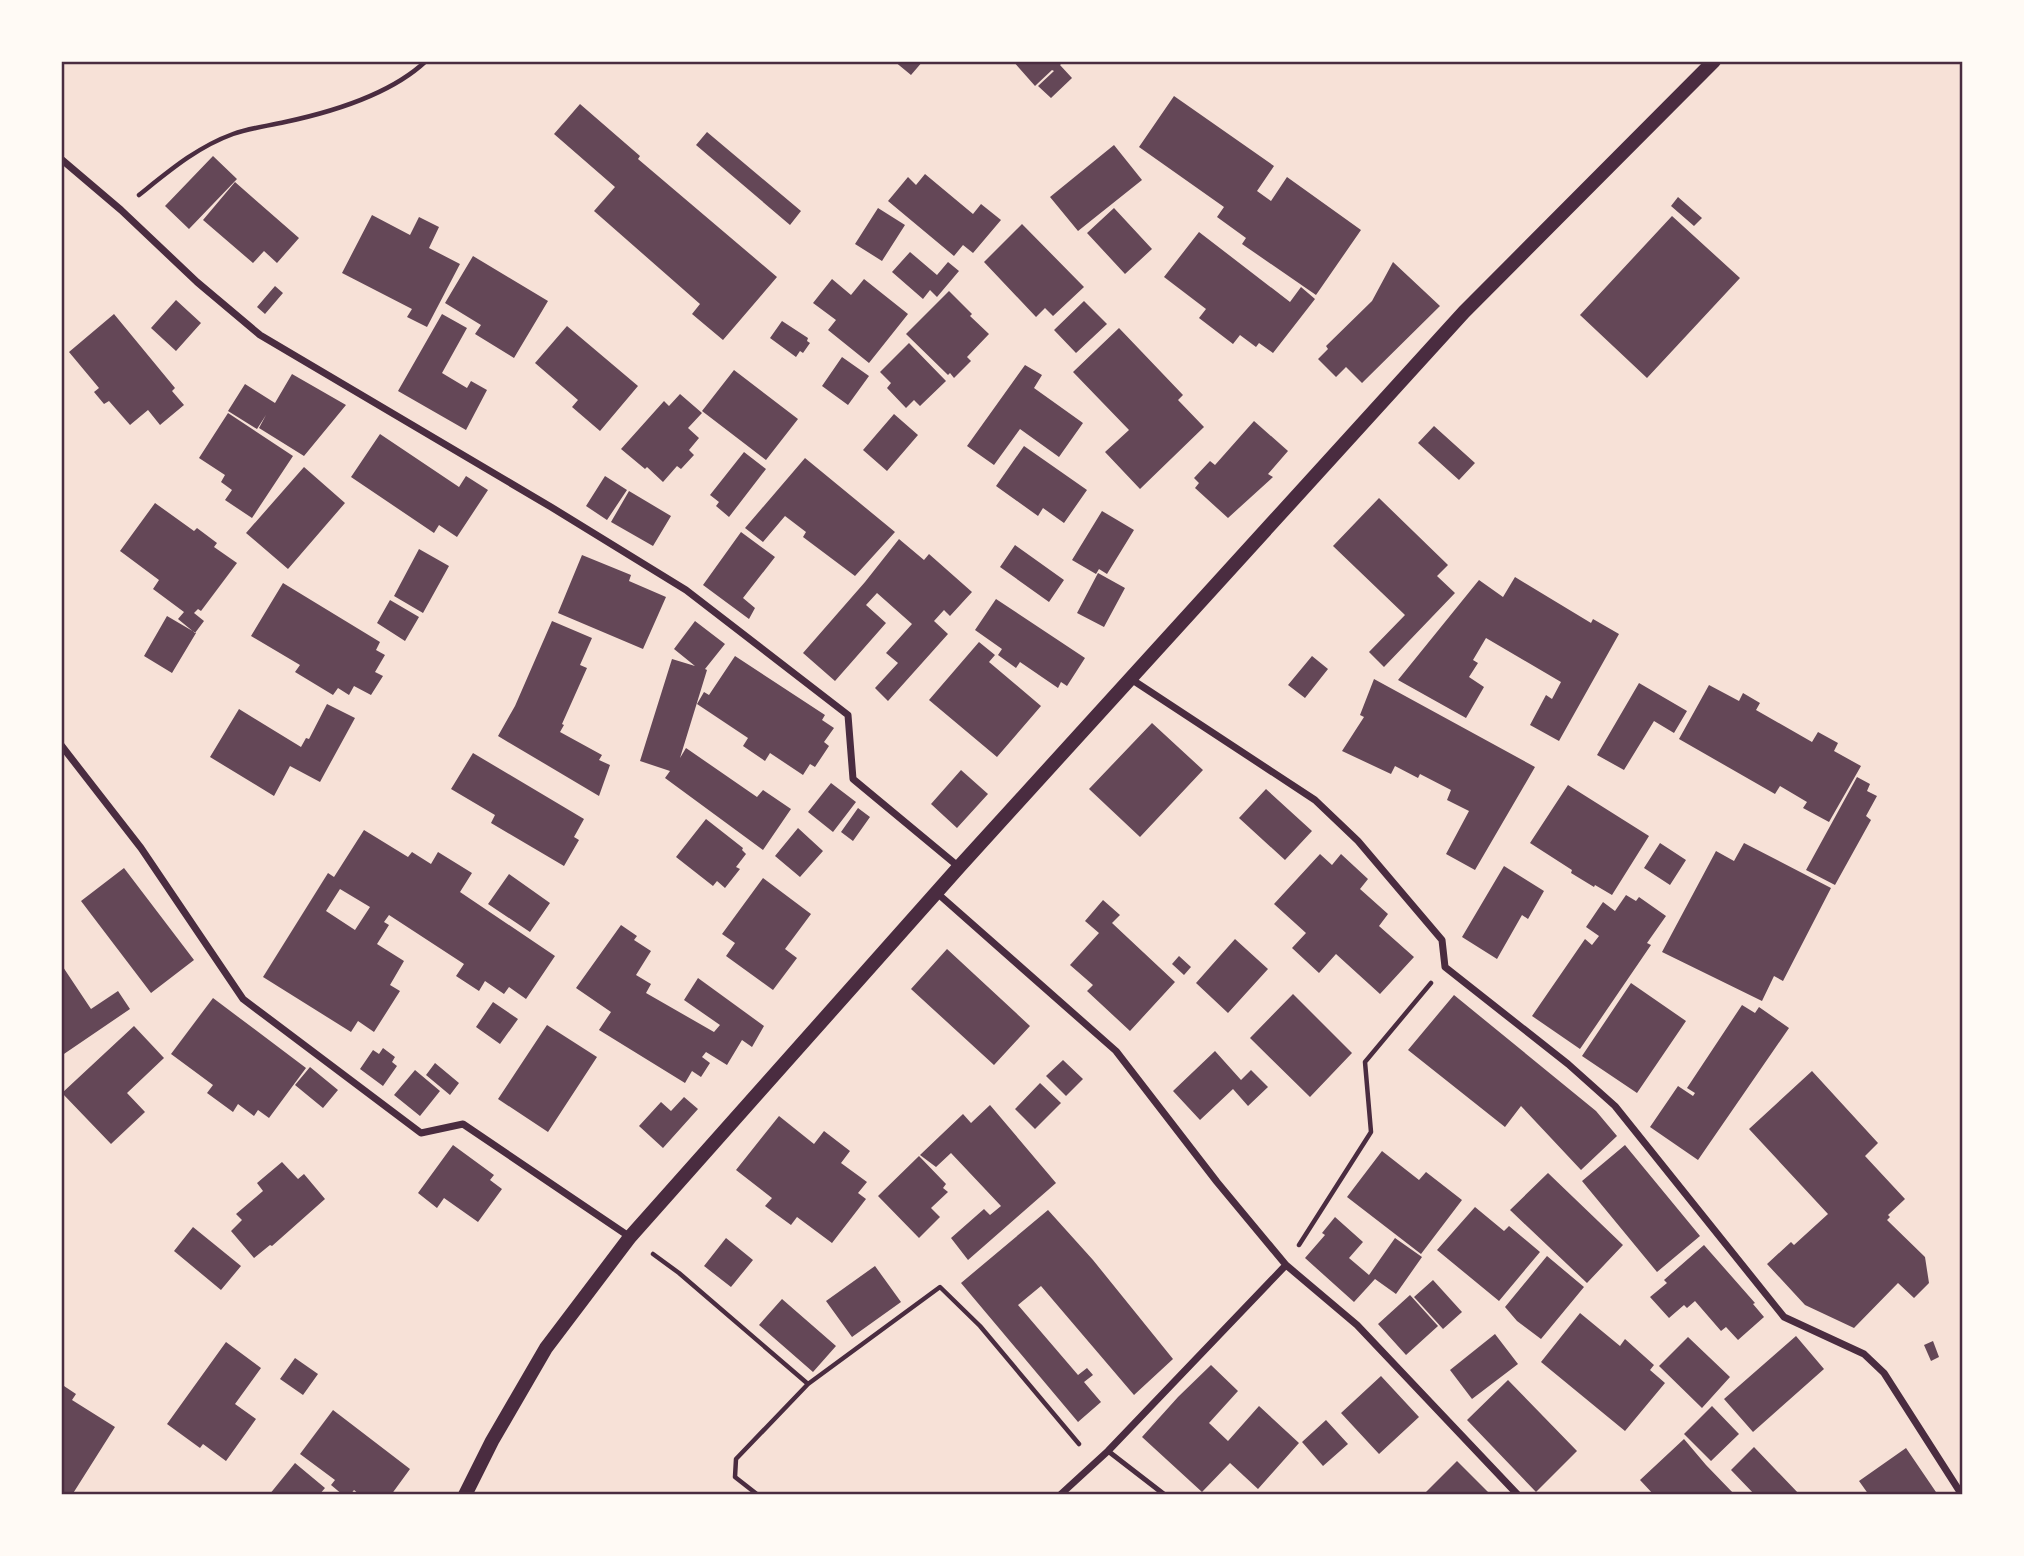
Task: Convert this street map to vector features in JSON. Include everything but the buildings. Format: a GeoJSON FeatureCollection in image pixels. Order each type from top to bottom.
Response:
{"type":"FeatureCollection","features":[{"type":"Feature","properties":{"kind":"main road"},"geometry":{"type":"LineString","coordinates":[[466,1495],[492,1441],[546,1348],[630,1237],[959,867],[1464,313],[1714,61]]}},
{"type":"Feature","properties":{"kind":"street"},"geometry":{"type":"LineString","coordinates":[[61,159],[260,335],[686,590],[848,715],[853,779],[959,867]]}},
{"type":"Feature","properties":{"kind":"street"},"geometry":{"type":"LineString","coordinates":[[1131,679],[1315,800],[1359,841],[1442,940],[1445,967],[1568,1064],[1615,1107],[1784,1317],[1864,1354],[1884,1373],[1962,1495]]}},
{"type":"Feature","properties":{"kind":"street"},"geometry":{"type":"LineString","coordinates":[[61,746],[141,848],[243,999],[421,1133],[463,1124],[630,1237]]}},
{"type":"Feature","properties":{"kind":"street"},"geometry":{"type":"LineString","coordinates":[[937,893],[1116,1051],[1217,1182],[1286,1265],[1357,1325],[1518,1495]]}},
{"type":"Feature","properties":{"kind":"street"},"geometry":{"type":"LineString","coordinates":[[1060,1495],[1108,1451],[1286,1265]]}},
{"type":"Feature","properties":{"kind":"lane"},"geometry":{"type":"LineString","coordinates":[[1108,1451],[1165,1495]]}},
{"type":"Feature","properties":{"kind":"path"},"geometry":{"type":"LineString","coordinates":[[121,210],[188,156],[233,134],[321,114],[372,96],[417,70],[426,61]]}},
{"type":"Feature","properties":{"kind":"path"},"geometry":{"type":"LineString","coordinates":[[1286,1265],[1371,1132],[1365,1062],[1445,967]]}},
{"type":"Feature","properties":{"kind":"path"},"geometry":{"type":"LineString","coordinates":[[630,1237],[679,1273],[808,1384]]}},
{"type":"Feature","properties":{"kind":"path"},"geometry":{"type":"LineString","coordinates":[[758,1495],[735,1476],[736,1459],[808,1384],[940,1287],[980,1326],[1094,1463]]}}]}
